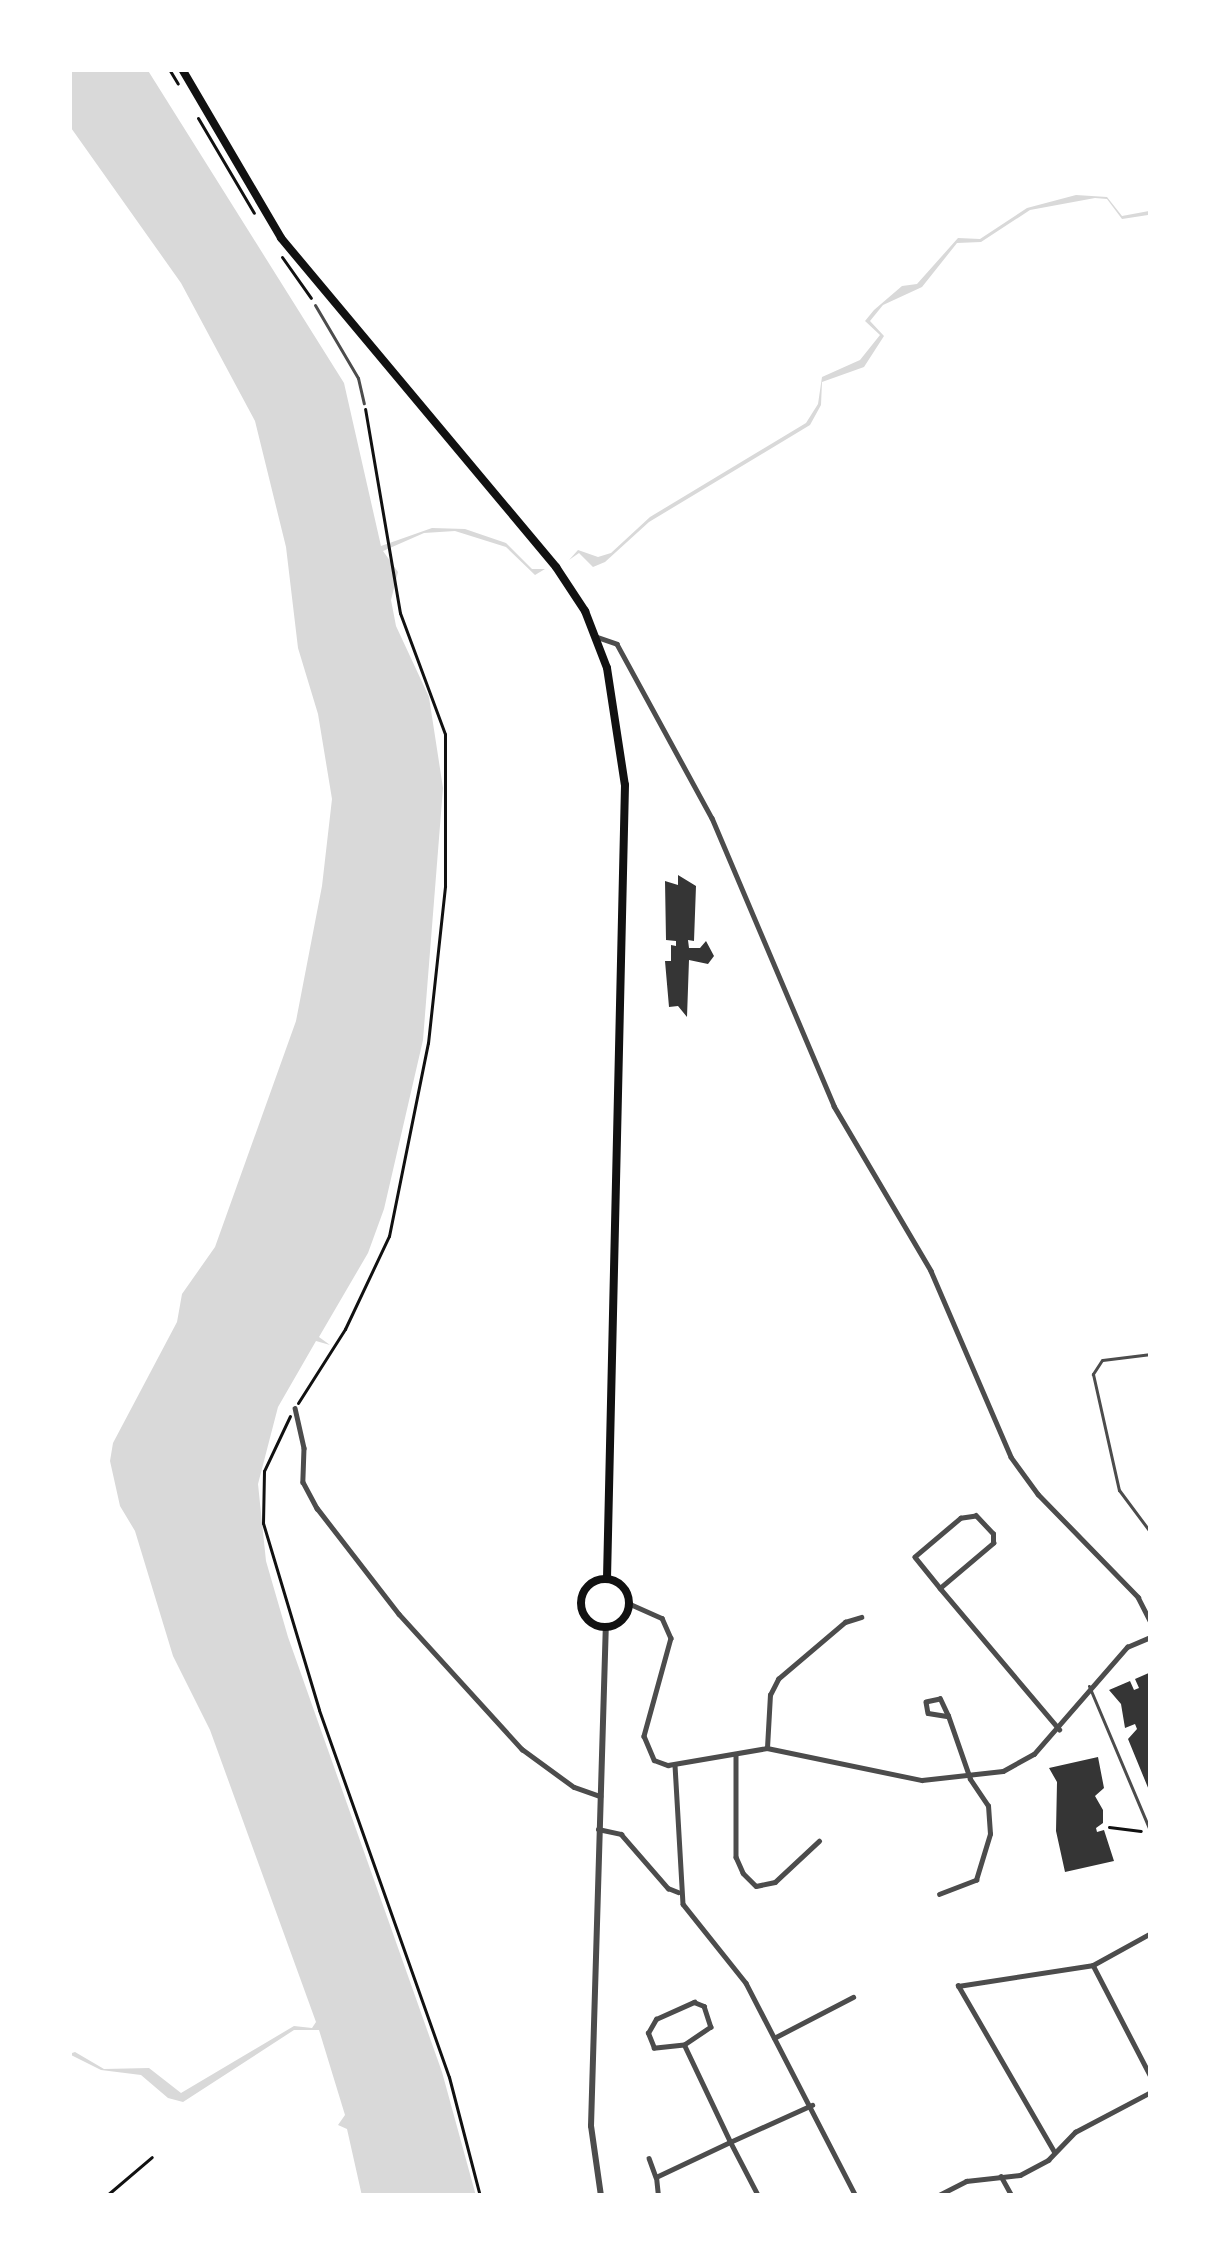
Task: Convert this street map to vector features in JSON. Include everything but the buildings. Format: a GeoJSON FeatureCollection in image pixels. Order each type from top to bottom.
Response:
{"type":"FeatureCollection","features":[{"type":"Feature","properties":{"kind":"main road"},"geometry":{"type":"LineString","coordinates":[[182,69],[281,238],[556,567],[597,637],[617,709],[625,785],[607,1580]]}},
{"type":"Feature","properties":{"kind":"main road"},"geometry":{"type":"LineString","coordinates":[[607,1580],[620,1585],[628,1603],[620,1622],[606,1627],[591,1623],[581,1603],[586,1588],[607,1580]]}},
{"type":"Feature","properties":{"kind":"street"},"geometry":{"type":"LineString","coordinates":[[597,637],[617,644],[712,818],[834,1106],[931,1271],[1011,1457],[1038,1494],[1138,1597],[1151,1623]]}},
{"type":"Feature","properties":{"kind":"street"},"geometry":{"type":"LineString","coordinates":[[295,1408],[304,1448],[303,1482],[317,1508],[399,1614],[522,1749],[574,1787],[600,1796]]}},
{"type":"Feature","properties":{"kind":"street"},"geometry":{"type":"LineString","coordinates":[[940,1588],[993,1543],[993,1534],[976,1516],[961,1518],[915,1557],[940,1588],[1059,1729]]}},
{"type":"Feature","properties":{"kind":"street"},"geometry":{"type":"LineString","coordinates":[[628,1603],[662,1618],[671,1638],[644,1736],[654,1760],[675,1765],[767,1748],[922,1780],[970,1779],[1019,1764],[1059,1729],[1089,1687],[1127,1647],[1151,1637]]}},
{"type":"Feature","properties":{"kind":"street"},"geometry":{"type":"LineString","coordinates":[[767,1748],[770,1695],[778,1679],[845,1622],[861,1616]]}},
{"type":"Feature","properties":{"kind":"street"},"geometry":{"type":"LineString","coordinates":[[601,2196],[591,2126],[606,1627]]}},
{"type":"Feature","properties":{"kind":"street"},"geometry":{"type":"LineString","coordinates":[[939,1894],[976,1880],[990,1834],[988,1806],[970,1779],[948,1715]]}},
{"type":"Feature","properties":{"kind":"street"},"geometry":{"type":"LineString","coordinates":[[736,1756],[736,1857],[743,1873],[756,1886],[775,1882],[819,1841]]}},
{"type":"Feature","properties":{"kind":"street"},"geometry":{"type":"LineString","coordinates":[[675,1765],[679,1892]]}},
{"type":"Feature","properties":{"kind":"street"},"geometry":{"type":"LineString","coordinates":[[598,1829],[621,1834],[668,1888],[679,1892],[746,1983],[856,2196]]}},
{"type":"Feature","properties":{"kind":"street"},"geometry":{"type":"LineString","coordinates":[[1054,2152],[958,1986],[1093,1965],[1151,1933]]}},
{"type":"Feature","properties":{"kind":"street"},"geometry":{"type":"LineString","coordinates":[[1093,1965],[1151,2078]]}},
{"type":"Feature","properties":{"kind":"street"},"geometry":{"type":"LineString","coordinates":[[774,2038],[853,1997]]}},
{"type":"Feature","properties":{"kind":"street"},"geometry":{"type":"LineString","coordinates":[[694,2002],[704,2006],[711,2027],[684,2045],[654,2048],[648,2033],[656,2019],[694,2002]]}},
{"type":"Feature","properties":{"kind":"street"},"geometry":{"type":"LineString","coordinates":[[684,2045],[758,2196]]}},
{"type":"Feature","properties":{"kind":"street"},"geometry":{"type":"LineString","coordinates":[[937,2196],[966,2181],[1020,2175],[1075,2132],[1150,2094]]}},
{"type":"Feature","properties":{"kind":"street"},"geometry":{"type":"LineString","coordinates":[[656,2177],[812,2105]]}},
{"type":"Feature","properties":{"kind":"street"},"geometry":{"type":"LineString","coordinates":[[649,2158],[658,2196]]}},
{"type":"Feature","properties":{"kind":"street"},"geometry":{"type":"LineString","coordinates":[[1001,2176],[1012,2196]]}},
{"type":"Feature","properties":{"kind":"lane"},"geometry":{"type":"LineString","coordinates":[[315,305],[358,378],[364,403]]}},
{"type":"Feature","properties":{"kind":"lane"},"geometry":{"type":"LineString","coordinates":[[1151,1354],[1102,1360],[1093,1375],[1119,1490],[1151,1533]]}},
{"type":"Feature","properties":{"kind":"lane"},"geometry":{"type":"LineString","coordinates":[[1089,1687],[1150,1833]]}},
{"type":"Feature","properties":{"kind":"path"},"geometry":{"type":"LineString","coordinates":[[316,1372],[346,1329],[389,1236],[428,1043],[445,886],[445,734],[400,613],[364,403]]}},
{"type":"Feature","properties":{"kind":"path"},"geometry":{"type":"LineString","coordinates":[[280,1434],[262,1487],[271,1556],[319,1711],[448,2077],[480,2196]]}},
{"type":"Feature","properties":{"kind":"path"},"geometry":{"type":"LineString","coordinates":[[1108,1828],[1150,1833]]}},
{"type":"Feature","properties":{"kind":"path"},"geometry":{"type":"LineString","coordinates":[[106,2196],[152,2157]]}},
{"type":"Feature","properties":{"kind":"shaded area"},"geometry":{"type":"Polygon","coordinates":[[[69,69],[147,69],[344,383],[381,546],[432,528],[465,529],[506,543],[532,569],[545,569],[535,575],[506,547],[455,531],[424,533],[383,551],[398,572],[391,600],[396,626],[429,697],[443,788],[423,1040],[384,1209],[368,1253],[319,1337],[330,1345],[316,1341],[278,1407],[258,1484],[266,1561],[288,1637],[442,2072],[476,2196],[362,2196],[347,2129],[338,2125],[345,2115],[319,2030],[294,2030],[183,2102],[168,2098],[141,2075],[101,2070],[69,2054],[75,2052],[104,2069],[149,2068],[181,2093],[294,2026],[312,2028],[316,2022],[210,1730],[173,1656],[135,1531],[120,1506],[110,1461],[113,1443],[177,1322],[182,1294],[215,1247],[296,1021],[322,886],[332,799],[318,714],[298,648],[286,547],[255,421],[181,283],[69,125],[69,69]]]}},
{"type":"Feature","properties":{"kind":"shaded area"},"geometry":{"type":"Polygon","coordinates":[[[1076,195],[1107,197],[1122,216],[1149,211],[1151,241],[1148,215],[1122,219],[1107,199],[1095,198],[1030,210],[981,242],[957,243],[922,287],[883,305],[870,321],[884,336],[864,367],[822,382],[821,405],[810,425],[649,522],[605,562],[593,567],[579,553],[569,560],[578,550],[598,557],[611,553],[650,517],[806,423],[818,404],[822,377],[860,360],[880,335],[865,321],[874,310],[902,286],[917,284],[958,238],[980,239],[1027,208],[1076,195]]]}}]}
